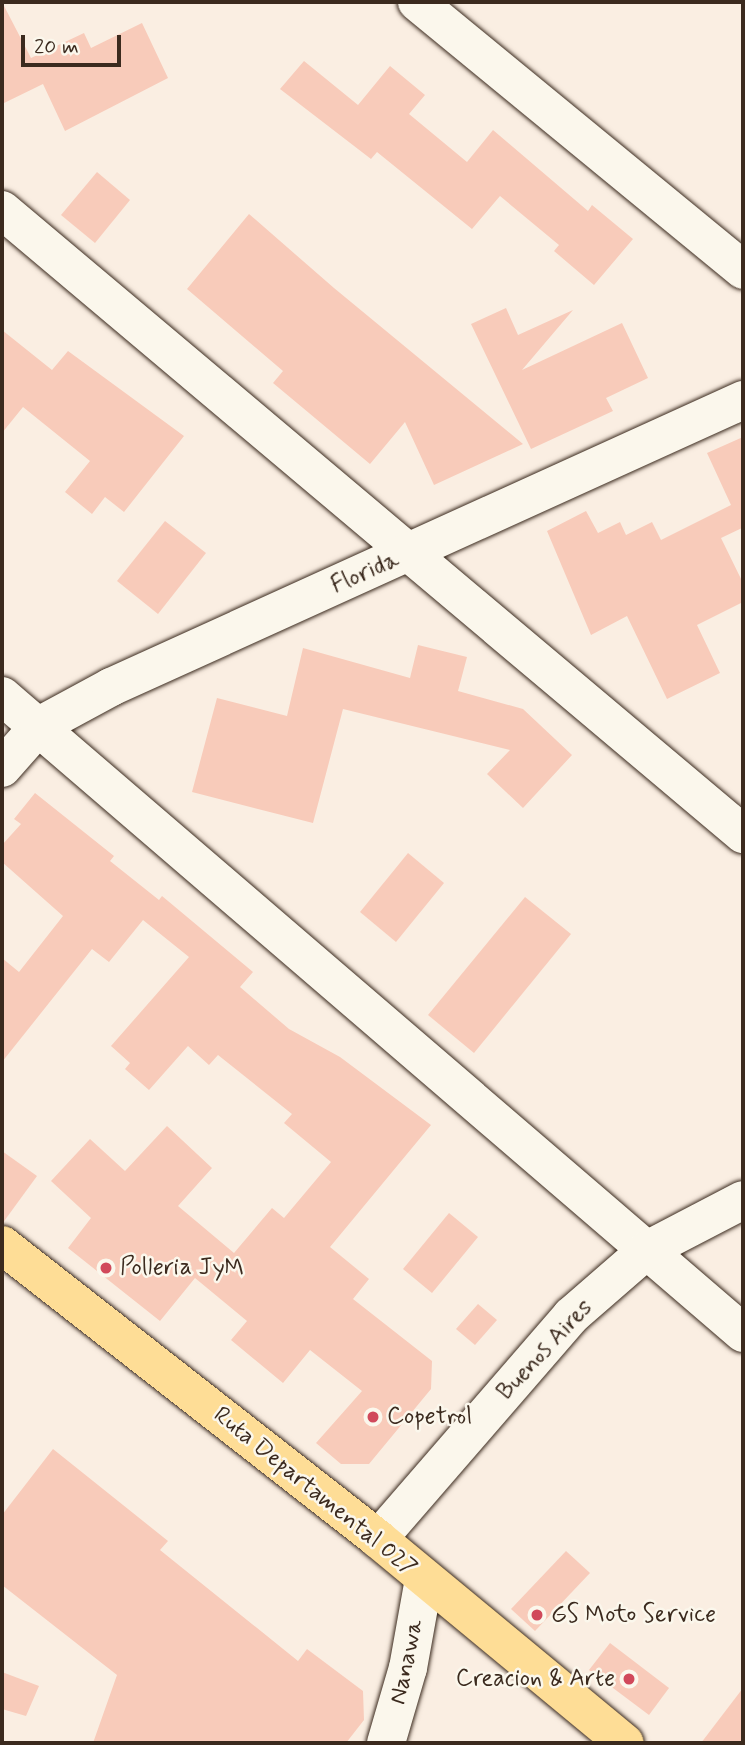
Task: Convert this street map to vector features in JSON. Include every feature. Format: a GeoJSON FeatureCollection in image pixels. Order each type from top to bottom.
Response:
{"type":"FeatureCollection","features":[{"type":"Feature","properties":{"kind":"main road","name":"Ruta Departamental 027"},"geometry":{"type":"LineString","coordinates":[[2,1245],[378,1539],[625,1743]]}},
{"type":"Feature","properties":{"kind":"street"},"geometry":{"type":"LineString","coordinates":[[417,2],[743,270]]}},
{"type":"Feature","properties":{"kind":"street"},"geometry":{"type":"LineString","coordinates":[[2,210],[743,834]]}},
{"type":"Feature","properties":{"kind":"street","name":"Florida"},"geometry":{"type":"LineString","coordinates":[[2,768],[39,726],[111,687],[743,400]]}},
{"type":"Feature","properties":{"kind":"street"},"geometry":{"type":"LineString","coordinates":[[2,696],[743,1334]]}},
{"type":"Feature","properties":{"kind":"street","name":"Buenos Aires"},"geometry":{"type":"LineString","coordinates":[[378,1539],[571,1316],[647,1250],[743,1200]]}},
{"type":"Feature","properties":{"kind":"street","name":"Nanawa"},"geometry":{"type":"LineString","coordinates":[[386,1743],[408,1668],[424,1579]]}},
{"type":"Feature","properties":{"kind":"building"},"geometry":{"type":"Polygon","coordinates":[[[2,2],[31,58],[84,33],[91,48],[142,23],[168,78],[65,131],[43,84],[2,104],[2,2]]]}},
{"type":"Feature","properties":{"kind":"building"},"geometry":{"type":"Polygon","coordinates":[[[304,61],[358,105],[390,66],[425,95],[409,114],[467,162],[493,130],[588,211],[592,205],[633,239],[594,285],[554,251],[559,245],[500,196],[472,229],[377,152],[371,159],[280,89],[304,61]]]}},
{"type":"Feature","properties":{"kind":"building"},"geometry":{"type":"Polygon","coordinates":[[[97,172],[130,200],[95,243],[61,215],[97,172]]]}},
{"type":"Feature","properties":{"kind":"building"},"geometry":{"type":"Polygon","coordinates":[[[249,214],[523,444],[434,485],[405,422],[370,464],[273,383],[283,371],[187,289],[249,214]]]}},
{"type":"Feature","properties":{"kind":"building"},"geometry":{"type":"Polygon","coordinates":[[[506,308],[518,335],[573,310],[522,370],[622,323],[648,378],[606,398],[613,411],[531,449],[471,324],[506,308]]]}},
{"type":"Feature","properties":{"kind":"building"},"geometry":{"type":"Polygon","coordinates":[[[2,330],[52,370],[68,351],[184,436],[124,512],[105,497],[92,514],[65,492],[90,461],[23,407],[2,433],[2,330]]]}},
{"type":"Feature","properties":{"kind":"building"},"geometry":{"type":"Polygon","coordinates":[[[743,437],[743,532],[742,528],[721,538],[743,583],[743,602],[697,625],[720,673],[667,699],[627,616],[591,635],[547,531],[586,511],[598,533],[620,522],[626,535],[652,522],[661,540],[731,505],[707,453],[743,437]]]}},
{"type":"Feature","properties":{"kind":"building"},"geometry":{"type":"Polygon","coordinates":[[[165,521],[206,553],[158,614],[117,581],[165,521]]]}},
{"type":"Feature","properties":{"kind":"building"},"geometry":{"type":"Polygon","coordinates":[[[418,645],[467,657],[458,691],[523,709],[572,755],[523,808],[487,774],[510,750],[343,709],[313,823],[192,792],[217,698],[287,716],[303,648],[410,678],[418,645]]]}},
{"type":"Feature","properties":{"kind":"building"},"geometry":{"type":"Polygon","coordinates":[[[35,793],[114,856],[110,861],[159,900],[162,896],[253,972],[240,987],[289,1029],[340,1057],[431,1125],[330,1247],[369,1279],[353,1299],[432,1361],[431,1389],[369,1464],[341,1464],[316,1443],[362,1391],[310,1350],[283,1383],[231,1340],[247,1321],[195,1278],[160,1321],[68,1248],[91,1218],[51,1181],[90,1139],[125,1171],[167,1126],[212,1168],[178,1206],[234,1253],[272,1208],[284,1218],[331,1162],[284,1123],[292,1114],[218,1055],[209,1065],[188,1046],[149,1090],[125,1069],[130,1063],[111,1046],[189,957],[143,920],[109,962],[92,949],[2,1062],[2,958],[19,972],[63,916],[2,862],[2,845],[21,824],[14,819],[35,793]]]}},
{"type":"Feature","properties":{"kind":"building"},"geometry":{"type":"Polygon","coordinates":[[[408,853],[444,883],[396,942],[360,912],[408,853]]]}},
{"type":"Feature","properties":{"kind":"building"},"geometry":{"type":"Polygon","coordinates":[[[525,897],[571,934],[474,1053],[428,1015],[525,897]]]}},
{"type":"Feature","properties":{"kind":"building"},"geometry":{"type":"Polygon","coordinates":[[[2,1151],[37,1176],[2,1224],[2,1151]]]}},
{"type":"Feature","properties":{"kind":"building"},"geometry":{"type":"Polygon","coordinates":[[[449,1213],[478,1237],[432,1293],[403,1269],[449,1213]]]}},
{"type":"Feature","properties":{"kind":"building","name":"Copetrol"},"geometry":{"type":"Polygon","coordinates":[[[478,1304],[497,1320],[475,1345],[456,1329],[478,1304]]]}},
{"type":"Feature","properties":{"kind":"building"},"geometry":{"type":"Polygon","coordinates":[[[53,1449],[168,1541],[160,1550],[298,1661],[307,1649],[363,1691],[364,1720],[346,1743],[93,1743],[117,1675],[2,1585],[2,1515],[53,1449]]]}},
{"type":"Feature","properties":{"kind":"building"},"geometry":{"type":"Polygon","coordinates":[[[566,1551],[590,1573],[535,1631],[511,1609],[566,1551]]]}},
{"type":"Feature","properties":{"kind":"building","name":"Creacion & Arte"},"geometry":{"type":"Polygon","coordinates":[[[610,1643],[669,1688],[649,1715],[589,1670],[610,1643]]]}},
{"type":"Feature","properties":{"kind":"building"},"geometry":{"type":"Polygon","coordinates":[[[2,1672],[39,1686],[26,1716],[2,1709],[2,1672]]]}},
{"type":"Feature","properties":{"kind":"building"},"geometry":{"type":"Polygon","coordinates":[[[743,1688],[743,1743],[701,1743],[743,1688]]]}},
{"type":"Feature","properties":{"kind":"place","name":"Polleria JyM"},"geometry":{"type":"Point","coordinates":[106,1268]}},
{"type":"Feature","properties":{"kind":"place","name":"Copetrol"},"geometry":{"type":"Point","coordinates":[373,1417]}},
{"type":"Feature","properties":{"kind":"place","name":"GS Moto Service"},"geometry":{"type":"Point","coordinates":[537,1615]}},
{"type":"Feature","properties":{"kind":"place","name":"Creacion & Arte"},"geometry":{"type":"Point","coordinates":[629,1679]}}]}
